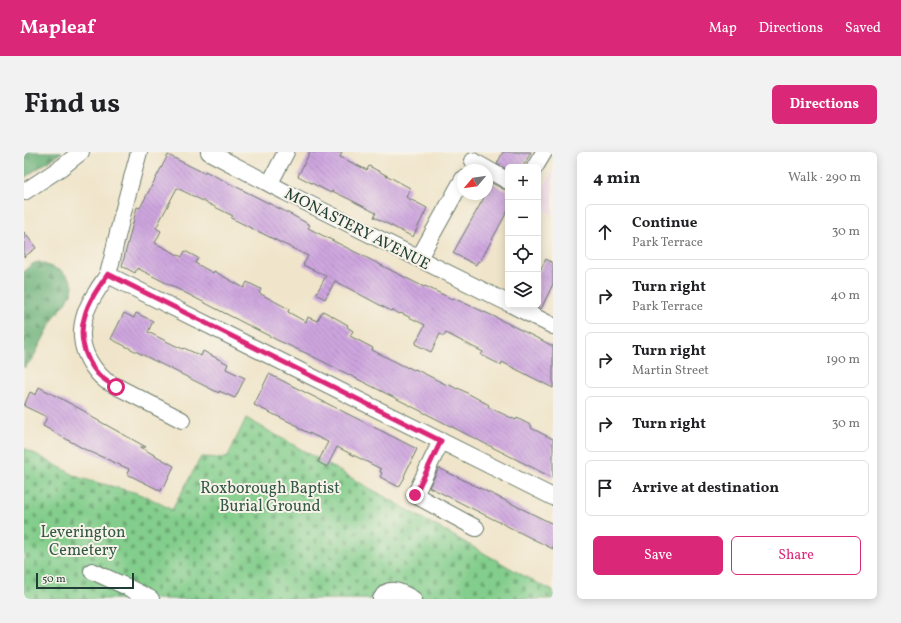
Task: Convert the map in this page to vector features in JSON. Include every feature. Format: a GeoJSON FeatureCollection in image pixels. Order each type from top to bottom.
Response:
{"type":"FeatureCollection","features":[{"type":"Feature","properties":{"kind":"street"},"geometry":{"type":"LineString","coordinates":[[24,192],[75,158],[81,152]]}},
{"type":"Feature","properties":{"kind":"street"},"geometry":{"type":"LineString","coordinates":[[139,152],[108,274],[88,306],[84,316],[82,337],[84,347],[93,367],[106,381],[182,420]]}},
{"type":"Feature","properties":{"kind":"street","name":"MONASTERY AVENUE"},"geometry":{"type":"LineString","coordinates":[[209,152],[505,301]]}},
{"type":"Feature","properties":{"kind":"street"},"geometry":{"type":"LineString","coordinates":[[270,183],[286,152]]}},
{"type":"Feature","properties":{"kind":"street"},"geometry":{"type":"LineString","coordinates":[[537,164],[544,152]]}},
{"type":"Feature","properties":{"kind":"street"},"geometry":{"type":"LineString","coordinates":[[473,161],[505,179]]}},
{"type":"Feature","properties":{"kind":"street"},"geometry":{"type":"LineString","coordinates":[[419,258],[457,190]]}},
{"type":"Feature","properties":{"kind":"street"},"geometry":{"type":"LineString","coordinates":[[108,274],[553,497]]}},
{"type":"Feature","properties":{"kind":"street"},"geometry":{"type":"LineString","coordinates":[[518,308],[553,326]]}},
{"type":"Feature","properties":{"kind":"street"},"geometry":{"type":"LineString","coordinates":[[441,441],[415,495],[476,528]]}},
{"type":"Feature","properties":{"kind":"street"},"geometry":{"type":"LineString","coordinates":[[92,571],[151,599]]}},
{"type":"Feature","properties":{"kind":"street"},"geometry":{"type":"LineString","coordinates":[[381,599],[384,594],[391,591],[399,592],[413,599]]}},
{"type":"Feature","properties":{"kind":"shaded area"},"geometry":{"type":"Polygon","coordinates":[[[553,172],[553,215],[541,208],[541,192],[553,172]]]}},
{"type":"Feature","properties":{"kind":"green space"},"geometry":{"type":"Polygon","coordinates":[[[24,152],[62,152],[24,178],[24,152]]]}},
{"type":"Feature","properties":{"kind":"green space"},"geometry":{"type":"Polygon","coordinates":[[[39,262],[61,271],[70,279],[73,286],[67,302],[55,316],[33,358],[24,368],[24,272],[34,263],[39,262]]]}},
{"type":"Feature","properties":{"kind":"green space"},"geometry":{"type":"Polygon","coordinates":[[[246,418],[553,591],[553,599],[24,599],[24,448],[80,478],[146,496],[172,510],[201,457],[227,458],[246,418]]]}},
{"type":"Feature","properties":{"kind":"building"},"geometry":{"type":"Polygon","coordinates":[[[310,152],[342,152],[340,157],[367,170],[369,166],[410,188],[406,197],[427,208],[413,237],[374,217],[376,213],[332,191],[331,193],[298,176],[310,152]]]}},
{"type":"Feature","properties":{"kind":"building"},"geometry":{"type":"Polygon","coordinates":[[[503,152],[531,152],[525,164],[505,164],[505,168],[497,164],[503,152]]]}},
{"type":"Feature","properties":{"kind":"building"},"geometry":{"type":"Polygon","coordinates":[[[168,155],[204,173],[205,171],[292,215],[310,225],[308,228],[424,287],[425,286],[491,315],[553,346],[553,388],[502,362],[501,365],[481,355],[483,352],[446,333],[444,336],[440,334],[431,352],[415,344],[425,325],[401,313],[391,311],[335,281],[325,299],[316,294],[326,276],[303,265],[308,256],[231,218],[233,216],[177,188],[156,228],[161,231],[155,243],[182,257],[185,251],[198,258],[195,263],[213,273],[214,271],[244,288],[247,282],[261,289],[259,293],[289,309],[288,312],[306,322],[308,317],[317,321],[323,311],[348,325],[347,327],[353,331],[350,336],[373,348],[372,350],[408,368],[415,369],[447,385],[448,384],[457,389],[458,388],[489,405],[488,407],[516,420],[517,418],[532,426],[531,428],[553,439],[553,478],[137,268],[135,273],[122,266],[137,207],[140,208],[168,155]]]}},
{"type":"Feature","properties":{"kind":"building"},"geometry":{"type":"Polygon","coordinates":[[[493,184],[505,189],[505,216],[480,262],[478,261],[476,265],[453,253],[483,200],[493,200],[493,184]]]}},
{"type":"Feature","properties":{"kind":"building"},"geometry":{"type":"Polygon","coordinates":[[[24,232],[36,248],[24,257],[24,232]]]}},
{"type":"Feature","properties":{"kind":"building"},"geometry":{"type":"Polygon","coordinates":[[[546,259],[553,263],[553,284],[541,309],[538,308],[541,308],[541,268],[546,259]]]}},
{"type":"Feature","properties":{"kind":"building"},"geometry":{"type":"Polygon","coordinates":[[[124,313],[134,318],[136,313],[153,321],[148,332],[174,345],[201,356],[203,351],[228,364],[226,369],[245,378],[235,398],[219,391],[219,393],[111,339],[124,313]]]}},
{"type":"Feature","properties":{"kind":"building"},"geometry":{"type":"Polygon","coordinates":[[[269,374],[417,449],[399,487],[380,477],[382,473],[380,472],[381,469],[337,447],[327,467],[318,462],[328,442],[254,405],[269,374]]]}},
{"type":"Feature","properties":{"kind":"building"},"geometry":{"type":"Polygon","coordinates":[[[39,387],[146,447],[140,447],[174,466],[161,491],[127,474],[129,469],[84,449],[43,426],[47,417],[24,406],[30,392],[36,395],[39,387]]]}},
{"type":"Feature","properties":{"kind":"building"},"geometry":{"type":"Polygon","coordinates":[[[439,468],[553,524],[553,549],[429,487],[439,468]]]}},
{"type":"Feature","properties":{"kind":"route"},"geometry":{"type":"LineString","coordinates":[[116,387],[99,375],[93,367],[84,347],[82,337],[84,316],[88,306],[108,274],[441,441],[415,495]]}},
{"type":"Feature","properties":{"kind":"park label","name":"Roxborough Baptist Burial Ground"},"geometry":{"type":"Point","coordinates":[270,496]}},
{"type":"Feature","properties":{"kind":"park label","name":"Leverington Cemetery"},"geometry":{"type":"Point","coordinates":[83,540]}}]}
